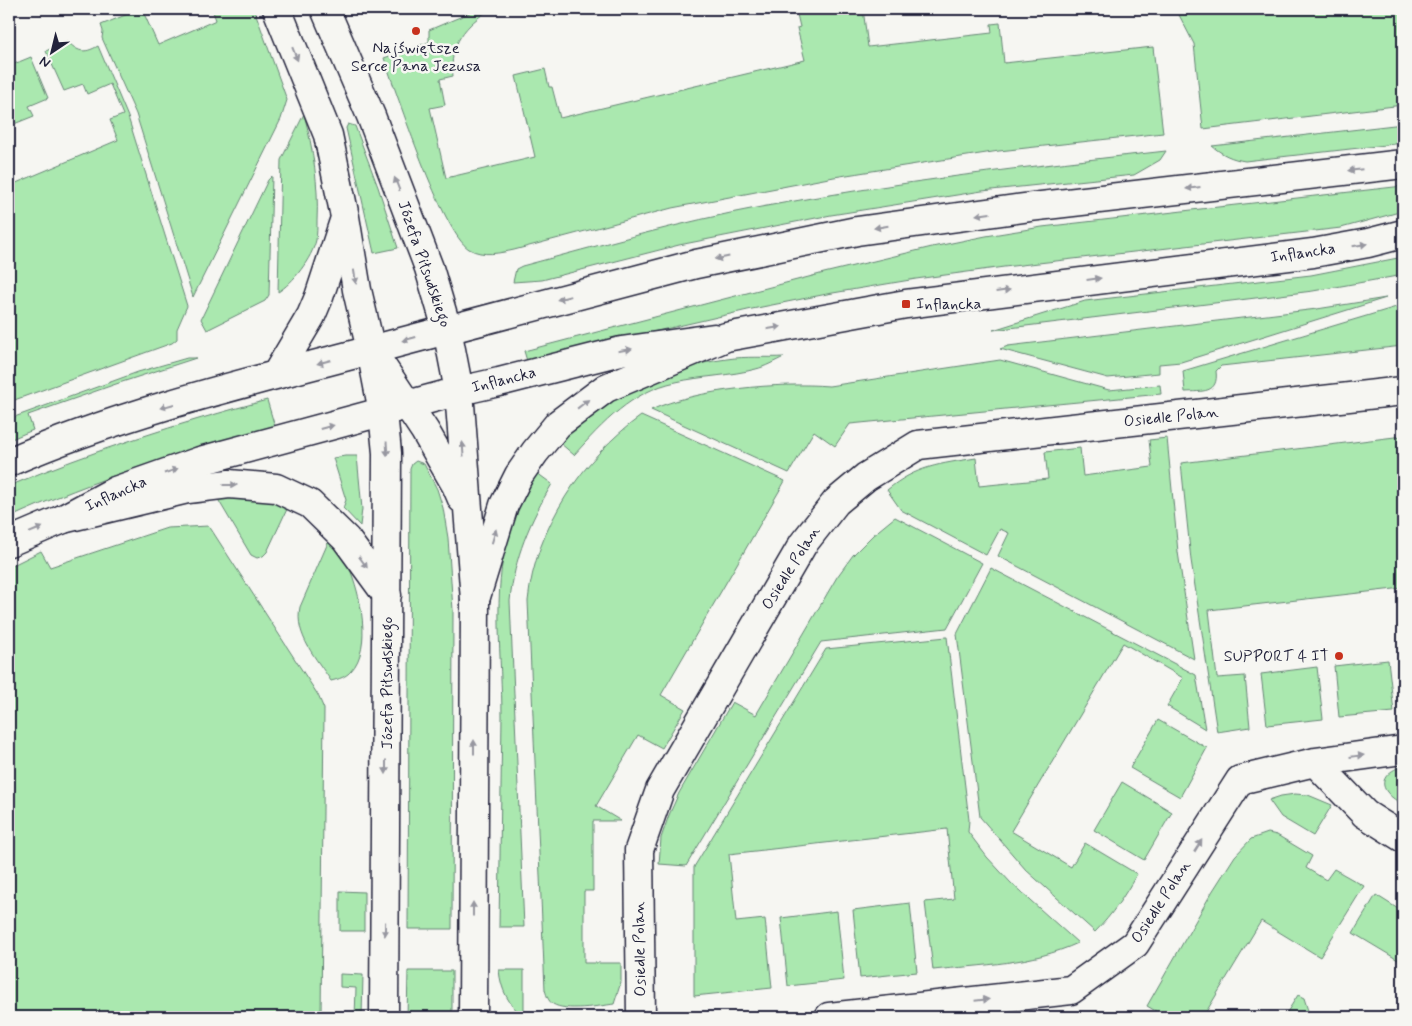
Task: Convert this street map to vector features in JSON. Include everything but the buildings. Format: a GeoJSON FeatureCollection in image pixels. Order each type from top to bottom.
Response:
{"type":"FeatureCollection","features":[{"type":"Feature","properties":{"kind":"street","name":"Józefa Piłsudskiego"},"geometry":{"type":"LineString","coordinates":[[277,9],[328,134],[345,217],[357,290],[371,350],[396,408],[456,485],[463,502],[470,532]]}},
{"type":"Feature","properties":{"kind":"street","name":"Józefa Piłsudskiego"},"geometry":{"type":"LineString","coordinates":[[325,9],[371,116],[429,268],[447,329],[459,391],[475,600],[473,1006]]}},
{"type":"Feature","properties":{"kind":"street"},"geometry":{"type":"LineString","coordinates":[[9,462],[37,450],[128,418],[276,375],[696,264],[857,231],[1013,210],[1403,164]]}},
{"type":"Feature","properties":{"kind":"street","name":"Józefa Piłsudskiego"},"geometry":{"type":"LineString","coordinates":[[276,375],[311,316],[320,296],[345,217]]}},
{"type":"Feature","properties":{"kind":"street","name":"Inflancka"},"geometry":{"type":"LineString","coordinates":[[9,542],[63,519],[115,491],[200,461],[459,391],[621,350],[726,337],[906,304],[1312,252],[1368,243],[1403,234]]}},
{"type":"Feature","properties":{"kind":"street"},"geometry":{"type":"LineString","coordinates":[[475,600],[504,505],[534,452],[558,424],[606,388],[726,337]]}},
{"type":"Feature","properties":{"kind":"street","name":"Osiedle Polan"},"geometry":{"type":"LineString","coordinates":[[641,1017],[639,850],[660,790],[803,544],[836,502],[866,477],[918,444],[1403,391]]}},
{"type":"Feature","properties":{"kind":"street","name":"Józefa Piłsudskiego"},"geometry":{"type":"LineString","coordinates":[[384,1017],[387,453],[396,408]]}},
{"type":"Feature","properties":{"kind":"street"},"geometry":{"type":"LineString","coordinates":[[63,519],[188,489],[230,484],[276,488],[310,504],[346,539],[387,596]]}},
{"type":"Feature","properties":{"kind":"street","name":"Osiedle Polan"},"geometry":{"type":"LineString","coordinates":[[829,1017],[1071,990],[1135,944],[1240,780],[1315,762],[1403,750]]}},
{"type":"Feature","properties":{"kind":"street"},"geometry":{"type":"LineString","coordinates":[[1315,762],[1365,814],[1403,838]]}},
{"type":"Feature","properties":{"kind":"street"},"geometry":{"type":"LineString","coordinates":[[473,1006],[477,1004],[489,1017]]}},
{"type":"Feature","properties":{"kind":"green space"},"geometry":{"type":"Polygon","coordinates":[[[142,9],[158,45],[216,20],[212,9],[254,9],[287,100],[281,119],[193,297],[136,114],[102,38],[103,31],[101,25],[142,9]]]}},
{"type":"Feature","properties":{"kind":"green space"},"geometry":{"type":"Polygon","coordinates":[[[479,9],[491,9],[474,21],[461,36],[453,55],[453,76],[440,79],[445,105],[430,108],[446,178],[535,157],[516,76],[545,69],[560,118],[805,60],[797,28],[800,27],[796,10],[804,9],[863,9],[868,47],[992,33],[991,24],[1000,23],[1004,63],[1153,47],[1163,133],[999,151],[834,177],[672,208],[514,250],[491,254],[480,253],[469,249],[458,237],[446,217],[421,161],[384,58],[429,42],[429,30],[479,9]]]}},
{"type":"Feature","properties":{"kind":"green space"},"geometry":{"type":"Polygon","coordinates":[[[1176,9],[1403,9],[1403,105],[1203,129],[1194,44],[1176,9]]]}},
{"type":"Feature","properties":{"kind":"green space"},"geometry":{"type":"Polygon","coordinates":[[[67,41],[81,51],[98,46],[128,117],[187,306],[177,329],[177,339],[172,343],[9,402],[9,186],[118,140],[110,120],[123,115],[110,84],[87,94],[83,84],[64,91],[46,51],[67,41]]]}},
{"type":"Feature","properties":{"kind":"green space"},"geometry":{"type":"Polygon","coordinates":[[[31,57],[48,98],[29,106],[34,116],[9,126],[9,66],[31,57]]]}},
{"type":"Feature","properties":{"kind":"green space"},"geometry":{"type":"Polygon","coordinates":[[[304,114],[313,154],[316,181],[316,240],[301,269],[290,283],[278,292],[281,160],[304,114]]]}},
{"type":"Feature","properties":{"kind":"green space"},"geometry":{"type":"Polygon","coordinates":[[[348,124],[355,126],[398,248],[374,253],[346,128],[348,124]]]}},
{"type":"Feature","properties":{"kind":"green space"},"geometry":{"type":"Polygon","coordinates":[[[1403,124],[1403,143],[1245,161],[1228,156],[1212,146],[1403,124]]]}},
{"type":"Feature","properties":{"kind":"green space"},"geometry":{"type":"Polygon","coordinates":[[[1166,151],[1160,160],[1134,175],[982,191],[831,215],[679,245],[542,280],[513,282],[516,269],[522,266],[641,234],[731,213],[912,182],[1166,151]]]}},
{"type":"Feature","properties":{"kind":"green space"},"geometry":{"type":"Polygon","coordinates":[[[272,176],[269,295],[265,301],[207,330],[201,319],[268,180],[272,176]]]}},
{"type":"Feature","properties":{"kind":"green space"},"geometry":{"type":"Polygon","coordinates":[[[1403,186],[1403,211],[1341,228],[916,279],[752,309],[527,361],[524,351],[824,273],[986,236],[1042,227],[1403,186]]]}},
{"type":"Feature","properties":{"kind":"green space"},"geometry":{"type":"Polygon","coordinates":[[[1403,257],[1403,275],[1313,291],[993,330],[1085,301],[1311,275],[1403,257]]]}},
{"type":"Feature","properties":{"kind":"green space"},"geometry":{"type":"Polygon","coordinates":[[[1386,298],[1181,362],[1159,364],[1159,373],[1108,378],[1000,349],[1008,346],[1317,309],[1386,298]]]}},
{"type":"Feature","properties":{"kind":"green space"},"geometry":{"type":"Polygon","coordinates":[[[1403,305],[1403,346],[1221,366],[1216,371],[1215,384],[1208,390],[1185,392],[1183,371],[1403,305]]]}},
{"type":"Feature","properties":{"kind":"green space"},"geometry":{"type":"Polygon","coordinates":[[[784,357],[756,369],[660,386],[619,410],[574,455],[560,443],[594,412],[636,387],[659,377],[682,369],[727,359],[784,357]]]}},
{"type":"Feature","properties":{"kind":"green space"},"geometry":{"type":"Polygon","coordinates":[[[187,358],[196,358],[28,415],[33,430],[9,440],[9,419],[138,372],[187,358]]]}},
{"type":"Feature","properties":{"kind":"green space"},"geometry":{"type":"Polygon","coordinates":[[[1000,360],[1109,390],[1160,385],[1161,394],[850,424],[835,446],[814,431],[789,473],[651,410],[691,397],[714,392],[763,386],[829,386],[1000,360]]]}},
{"type":"Feature","properties":{"kind":"green space"},"geometry":{"type":"Polygon","coordinates":[[[267,400],[275,427],[207,446],[107,478],[9,518],[9,486],[136,438],[267,400]]]}},
{"type":"Feature","properties":{"kind":"green space"},"geometry":{"type":"Polygon","coordinates":[[[641,416],[785,481],[661,695],[685,709],[662,748],[638,735],[596,806],[621,821],[593,821],[593,891],[584,891],[584,963],[621,963],[621,982],[614,1004],[566,1008],[551,1003],[545,990],[528,601],[532,574],[540,547],[565,497],[600,452],[641,416]]]}},
{"type":"Feature","properties":{"kind":"green space"},"geometry":{"type":"Polygon","coordinates":[[[1403,436],[1403,588],[1209,610],[1217,678],[1245,676],[1250,727],[1217,732],[1191,560],[1181,463],[1403,436]]]}},
{"type":"Feature","properties":{"kind":"green space"},"geometry":{"type":"Polygon","coordinates":[[[1167,438],[1178,552],[1194,659],[998,556],[1009,533],[1000,529],[986,555],[901,510],[887,490],[908,476],[929,467],[976,458],[979,486],[1048,479],[1045,452],[1080,448],[1083,476],[1152,467],[1149,440],[1167,438]]]}},
{"type":"Feature","properties":{"kind":"green space"},"geometry":{"type":"Polygon","coordinates":[[[357,456],[362,509],[360,526],[343,508],[346,500],[333,458],[357,456]]]}},
{"type":"Feature","properties":{"kind":"green space"},"geometry":{"type":"Polygon","coordinates":[[[416,461],[424,464],[437,489],[443,508],[448,538],[453,610],[452,929],[408,929],[410,469],[416,461]]]}},
{"type":"Feature","properties":{"kind":"green space"},"geometry":{"type":"Polygon","coordinates":[[[537,473],[552,484],[524,540],[515,570],[510,601],[524,927],[499,927],[502,717],[499,626],[500,580],[508,535],[521,503],[537,473]]]}},
{"type":"Feature","properties":{"kind":"green space"},"geometry":{"type":"Polygon","coordinates":[[[216,496],[253,497],[288,507],[267,552],[263,556],[257,558],[251,555],[216,496]]]}},
{"type":"Feature","properties":{"kind":"green space"},"geometry":{"type":"Polygon","coordinates":[[[895,517],[982,563],[947,628],[821,642],[686,866],[659,864],[661,838],[669,815],[679,793],[732,702],[756,715],[837,577],[853,555],[895,517]]]}},
{"type":"Feature","properties":{"kind":"green space"},"geometry":{"type":"Polygon","coordinates":[[[209,526],[318,695],[324,709],[321,1017],[9,1017],[9,567],[41,551],[50,567],[167,528],[209,526]]]}},
{"type":"Feature","properties":{"kind":"green space"},"geometry":{"type":"Polygon","coordinates":[[[330,538],[343,555],[353,578],[360,605],[363,635],[362,649],[358,661],[345,676],[331,681],[303,637],[299,617],[300,607],[330,538]]]}},
{"type":"Feature","properties":{"kind":"green space"},"geometry":{"type":"Polygon","coordinates":[[[991,568],[1196,675],[1205,729],[1167,706],[1183,678],[1123,643],[1011,831],[1071,867],[1085,843],[1137,874],[1118,904],[1095,932],[1026,870],[980,817],[957,634],[991,568]]]}},
{"type":"Feature","properties":{"kind":"green space"},"geometry":{"type":"Polygon","coordinates":[[[947,637],[969,820],[968,832],[987,857],[1011,883],[1078,943],[1061,950],[1025,959],[988,965],[933,970],[925,902],[954,899],[947,829],[729,854],[736,922],[765,919],[772,988],[694,996],[694,867],[826,649],[947,637]]]}},
{"type":"Feature","properties":{"kind":"green space"},"geometry":{"type":"Polygon","coordinates":[[[1388,660],[1394,712],[1339,717],[1334,666],[1388,660]]]}},
{"type":"Feature","properties":{"kind":"green space"},"geometry":{"type":"Polygon","coordinates":[[[1317,667],[1323,719],[1267,725],[1261,674],[1317,667]]]}},
{"type":"Feature","properties":{"kind":"green space"},"geometry":{"type":"Polygon","coordinates":[[[1158,720],[1207,748],[1180,797],[1130,768],[1158,720]]]}},
{"type":"Feature","properties":{"kind":"green space"},"geometry":{"type":"Polygon","coordinates":[[[1403,766],[1403,805],[1389,794],[1384,787],[1384,783],[1390,772],[1403,766]]]}},
{"type":"Feature","properties":{"kind":"green space"},"geometry":{"type":"Polygon","coordinates":[[[1122,782],[1172,812],[1144,860],[1094,830],[1122,782]]]}},
{"type":"Feature","properties":{"kind":"green space"},"geometry":{"type":"Polygon","coordinates":[[[1295,794],[1308,795],[1332,805],[1313,836],[1281,817],[1269,800],[1295,794]]]}},
{"type":"Feature","properties":{"kind":"green space"},"geometry":{"type":"Polygon","coordinates":[[[1268,833],[1277,835],[1312,856],[1306,868],[1326,880],[1334,869],[1364,886],[1320,957],[1261,921],[1203,1017],[1166,1017],[1147,1006],[1212,892],[1235,856],[1251,839],[1268,833]]]}},
{"type":"Feature","properties":{"kind":"green space"},"geometry":{"type":"Polygon","coordinates":[[[340,891],[364,892],[364,931],[340,931],[340,891]]]}},
{"type":"Feature","properties":{"kind":"green space"},"geometry":{"type":"Polygon","coordinates":[[[1376,895],[1403,912],[1403,963],[1353,933],[1376,895]]]}},
{"type":"Feature","properties":{"kind":"green space"},"geometry":{"type":"Polygon","coordinates":[[[910,903],[917,972],[860,978],[853,910],[910,903]]]}},
{"type":"Feature","properties":{"kind":"green space"},"geometry":{"type":"Polygon","coordinates":[[[837,911],[844,980],[788,986],[781,918],[837,911]]]}},
{"type":"Feature","properties":{"kind":"green space"},"geometry":{"type":"Polygon","coordinates":[[[499,970],[524,970],[524,1017],[506,996],[499,970]]]}},
{"type":"Feature","properties":{"kind":"green space"},"geometry":{"type":"Polygon","coordinates":[[[408,971],[452,971],[452,1017],[407,1017],[408,971]]]}},
{"type":"Feature","properties":{"kind":"green space"},"geometry":{"type":"Polygon","coordinates":[[[340,974],[363,975],[362,1017],[355,1017],[356,988],[340,987],[340,974]]]}},
{"type":"Feature","properties":{"kind":"green space"},"geometry":{"type":"Polygon","coordinates":[[[1298,995],[1304,998],[1310,1017],[1284,1017],[1298,995]]]}},
{"type":"Feature","properties":{"kind":"place","name":"Najświętsze Serce Pana Jezusa"},"geometry":{"type":"Point","coordinates":[416,31]}},
{"type":"Feature","properties":{"kind":"place","name":"Inflancka"},"geometry":{"type":"Point","coordinates":[906,304]}},
{"type":"Feature","properties":{"kind":"place","name":"SUPPORT 4 IT"},"geometry":{"type":"Point","coordinates":[1339,656]}}]}
